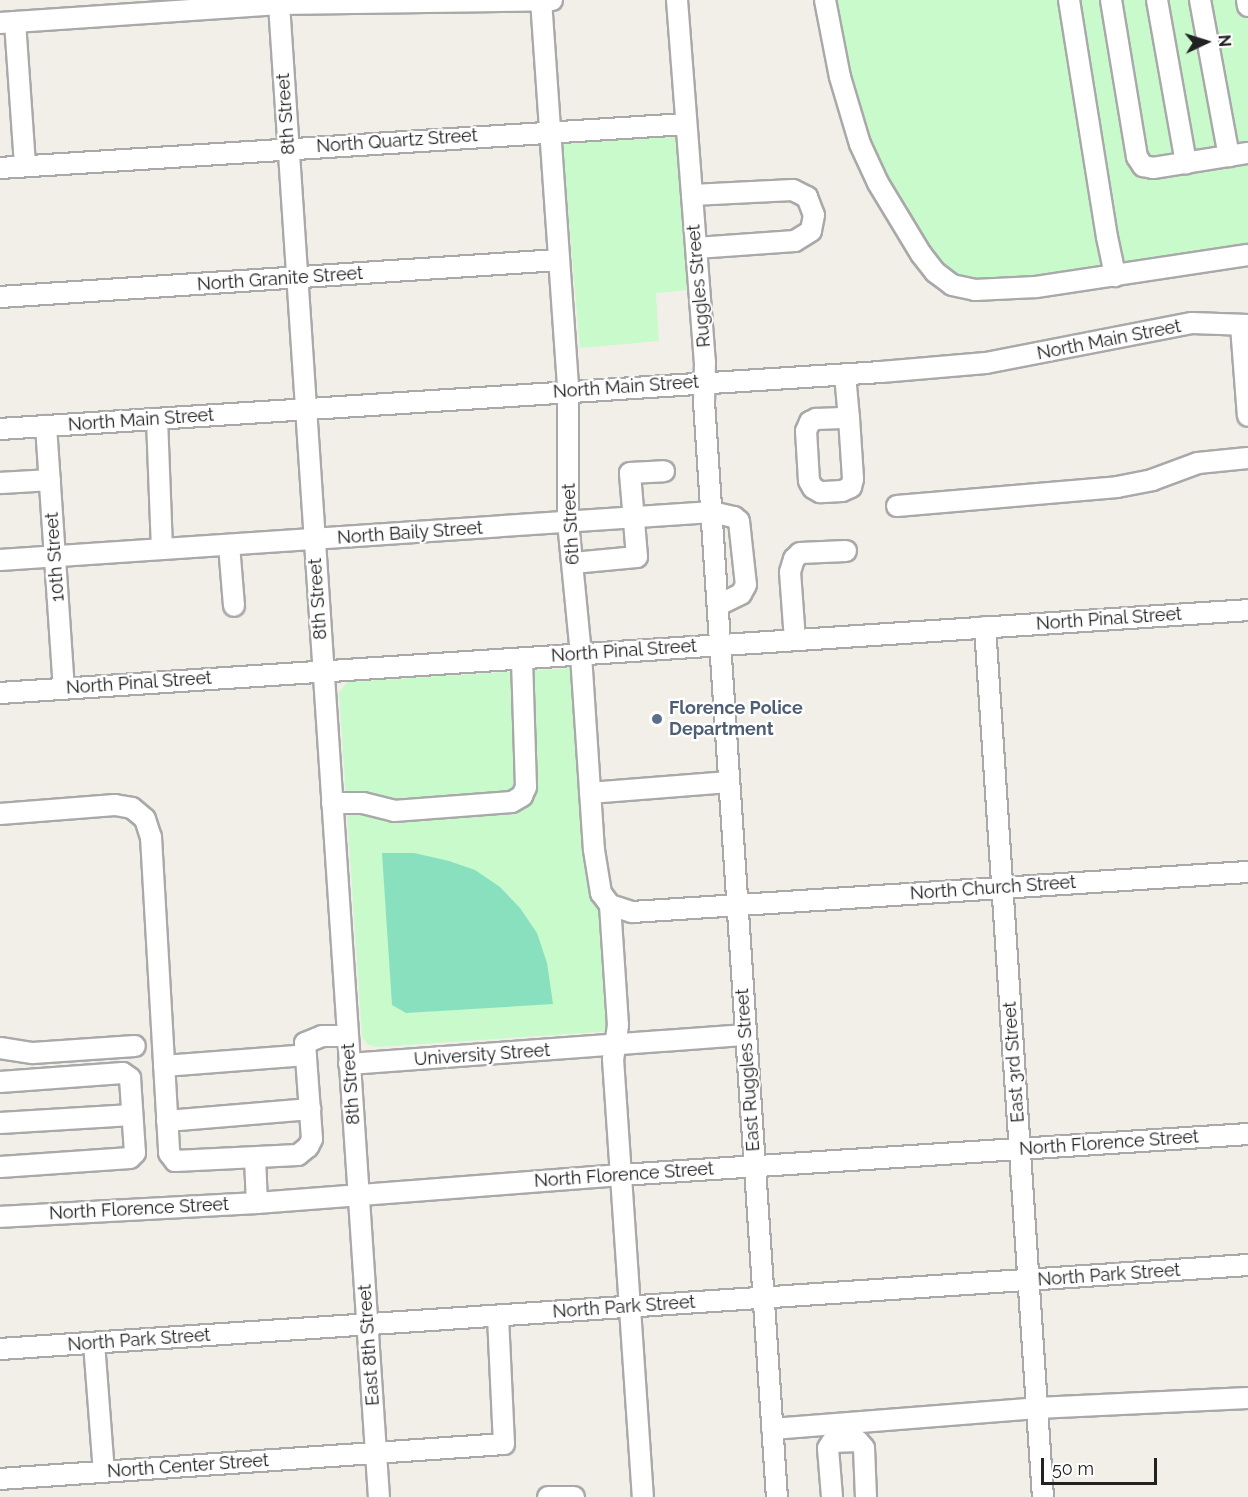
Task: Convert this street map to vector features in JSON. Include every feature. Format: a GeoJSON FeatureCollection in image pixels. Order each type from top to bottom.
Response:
{"type":"FeatureCollection","features":[{"type":"Feature","properties":{"kind":"street","name":"6th Street"},"geometry":{"type":"LineString","coordinates":[[541,0],[568,391],[568,522],[581,655],[594,850],[601,893],[610,905],[618,1026],[613,1059],[643,1497]]}},
{"type":"Feature","properties":{"kind":"street"},"geometry":{"type":"LineString","coordinates":[[25,166],[7,23],[139,7],[554,0]]}},
{"type":"Feature","properties":{"kind":"street","name":"Ruggles Street"},"geometry":{"type":"LineString","coordinates":[[677,0],[705,382],[720,644]]}},
{"type":"Feature","properties":{"kind":"street"},"geometry":{"type":"LineString","coordinates":[[825,0],[840,76],[860,144],[881,189],[935,272],[952,285],[975,290],[1036,287],[1248,255]]}},
{"type":"Feature","properties":{"kind":"street"},"geometry":{"type":"LineString","coordinates":[[1069,0],[1115,276]]}},
{"type":"Feature","properties":{"kind":"street"},"geometry":{"type":"LineString","coordinates":[[1111,0],[1137,157],[1143,166],[1153,168],[1238,155],[1200,0]]}},
{"type":"Feature","properties":{"kind":"street"},"geometry":{"type":"LineString","coordinates":[[1157,0],[1186,163]]}},
{"type":"Feature","properties":{"kind":"street"},"geometry":{"type":"LineString","coordinates":[[1247,0],[1248,6]]}},
{"type":"Feature","properties":{"kind":"street","name":"8th Street"},"geometry":{"type":"LineString","coordinates":[[279,4],[359,1193]]}},
{"type":"Feature","properties":{"kind":"street","name":"North Quartz Street"},"geometry":{"type":"LineString","coordinates":[[0,168],[686,124]]}},
{"type":"Feature","properties":{"kind":"street"},"geometry":{"type":"LineString","coordinates":[[692,195],[793,190],[807,196],[814,215],[811,231],[795,242],[696,248]]}},
{"type":"Feature","properties":{"kind":"street","name":"North Granite Street"},"geometry":{"type":"LineString","coordinates":[[0,297],[559,260]]}},
{"type":"Feature","properties":{"kind":"street","name":"North Main Street"},"geometry":{"type":"LineString","coordinates":[[0,429],[705,382],[845,375],[986,363],[1192,324],[1245,326]]}},
{"type":"Feature","properties":{"kind":"street"},"geometry":{"type":"LineString","coordinates":[[1245,326],[1248,416]]}},
{"type":"Feature","properties":{"kind":"street"},"geometry":{"type":"LineString","coordinates":[[845,375],[849,418]]}},
{"type":"Feature","properties":{"kind":"street"},"geometry":{"type":"LineString","coordinates":[[157,419],[162,549]]}},
{"type":"Feature","properties":{"kind":"street","name":"10th Street"},"geometry":{"type":"LineString","coordinates":[[46,426],[64,687]]}},
{"type":"Feature","properties":{"kind":"street"},"geometry":{"type":"LineString","coordinates":[[897,506],[1118,487],[1152,480],[1198,463],[1248,458]]}},
{"type":"Feature","properties":{"kind":"street"},"geometry":{"type":"LineString","coordinates":[[573,562],[637,557],[630,473],[664,471]]}},
{"type":"Feature","properties":{"kind":"street"},"geometry":{"type":"LineString","coordinates":[[0,483],[50,480]]}},
{"type":"Feature","properties":{"kind":"street"},"geometry":{"type":"LineString","coordinates":[[712,512],[734,517],[739,521],[746,585],[741,594],[718,605]]}},
{"type":"Feature","properties":{"kind":"street","name":"North Baily Street"},"geometry":{"type":"LineString","coordinates":[[0,560],[712,512]]}},
{"type":"Feature","properties":{"kind":"street"},"geometry":{"type":"LineString","coordinates":[[229,545],[234,606]]}},
{"type":"Feature","properties":{"kind":"street"},"geometry":{"type":"LineString","coordinates":[[795,640],[790,572],[794,559],[800,553],[846,551]]}},
{"type":"Feature","properties":{"kind":"street","name":"North Pinal Street"},"geometry":{"type":"LineString","coordinates":[[0,693],[1248,610]]}},
{"type":"Feature","properties":{"kind":"street","name":"East 3rd Street"},"geometry":{"type":"LineString","coordinates":[[985,627],[1043,1497]]}},
{"type":"Feature","properties":{"kind":"street","name":"East Ruggles Street"},"geometry":{"type":"LineString","coordinates":[[720,644],[777,1497]]}},
{"type":"Feature","properties":{"kind":"street"},"geometry":{"type":"LineString","coordinates":[[332,803],[363,803],[394,811],[512,802],[522,796],[526,787],[522,659]]}},
{"type":"Feature","properties":{"kind":"street"},"geometry":{"type":"LineString","coordinates":[[590,793],[729,782]]}},
{"type":"Feature","properties":{"kind":"street"},"geometry":{"type":"LineString","coordinates":[[0,814],[115,805],[132,808],[144,819],[151,837],[167,1121],[170,1154],[175,1161],[298,1155],[308,1148],[312,1139],[305,1043],[322,1036],[347,1036]]}},
{"type":"Feature","properties":{"kind":"street","name":"North Church Street"},"geometry":{"type":"LineString","coordinates":[[610,905],[632,912],[1248,872]]}},
{"type":"Feature","properties":{"kind":"street","name":"University Street"},"geometry":{"type":"LineString","coordinates":[[349,1064],[746,1035]]}},
{"type":"Feature","properties":{"kind":"street"},"geometry":{"type":"LineString","coordinates":[[0,1048],[33,1053],[135,1046]]}},
{"type":"Feature","properties":{"kind":"street"},"geometry":{"type":"LineString","coordinates":[[164,1066],[306,1055]]}},
{"type":"Feature","properties":{"kind":"street"},"geometry":{"type":"LineString","coordinates":[[0,1082],[123,1072],[130,1078],[135,1154],[130,1158],[0,1167]]}},
{"type":"Feature","properties":{"kind":"street"},"geometry":{"type":"LineString","coordinates":[[167,1121],[310,1109]]}},
{"type":"Feature","properties":{"kind":"street"},"geometry":{"type":"LineString","coordinates":[[0,1123],[132,1115]]}},
{"type":"Feature","properties":{"kind":"street","name":"North Florence Street"},"geometry":{"type":"LineString","coordinates":[[0,1217],[257,1203],[359,1193],[1248,1134]]}},
{"type":"Feature","properties":{"kind":"street"},"geometry":{"type":"LineString","coordinates":[[255,1158],[257,1203]]}},
{"type":"Feature","properties":{"kind":"street","name":"East 8th Street"},"geometry":{"type":"LineString","coordinates":[[359,1193],[379,1497]]}},
{"type":"Feature","properties":{"kind":"street","name":"North Park Street"},"geometry":{"type":"LineString","coordinates":[[0,1349],[1248,1265]]}},
{"type":"Feature","properties":{"kind":"street","name":"North Center Street"},"geometry":{"type":"LineString","coordinates":[[0,1479],[504,1444],[498,1316]]}},
{"type":"Feature","properties":{"kind":"street"},"geometry":{"type":"LineString","coordinates":[[94,1343],[104,1472]]}},
{"type":"Feature","properties":{"kind":"street"},"geometry":{"type":"LineString","coordinates":[[772,1429],[1037,1408],[1248,1398]]}},
{"type":"Feature","properties":{"kind":"street"},"geometry":{"type":"LineString","coordinates":[[832,1497],[828,1448],[832,1442],[858,1441],[864,1448],[866,1497]]}},
{"type":"Feature","properties":{"kind":"street"},"geometry":{"type":"LineString","coordinates":[[548,1497],[574,1497]]}},
{"type":"Feature","properties":{"kind":"green space"},"geometry":{"type":"Polygon","coordinates":[[[817,0],[1248,0],[1248,263],[973,301],[948,293],[906,251],[858,165],[830,82],[817,0]]]}},
{"type":"Feature","properties":{"kind":"green space"},"geometry":{"type":"Polygon","coordinates":[[[676,134],[687,290],[656,293],[659,341],[580,348],[562,143],[676,134]]]}},
{"type":"Feature","properties":{"kind":"green space"},"geometry":{"type":"Polygon","coordinates":[[[572,668],[579,672],[613,1031],[376,1047],[367,1044],[362,1036],[339,693],[347,682],[572,668]]]}},
{"type":"Feature","properties":{"kind":"green space"},"geometry":{"type":"Polygon","coordinates":[[[382,853],[414,853],[449,861],[475,870],[500,887],[520,908],[537,933],[547,963],[553,1004],[406,1013],[392,1005],[382,853]]]}},
{"type":"Feature","properties":{"kind":"place","name":"Florence Police Department"},"geometry":{"type":"Point","coordinates":[657,719]}}]}
